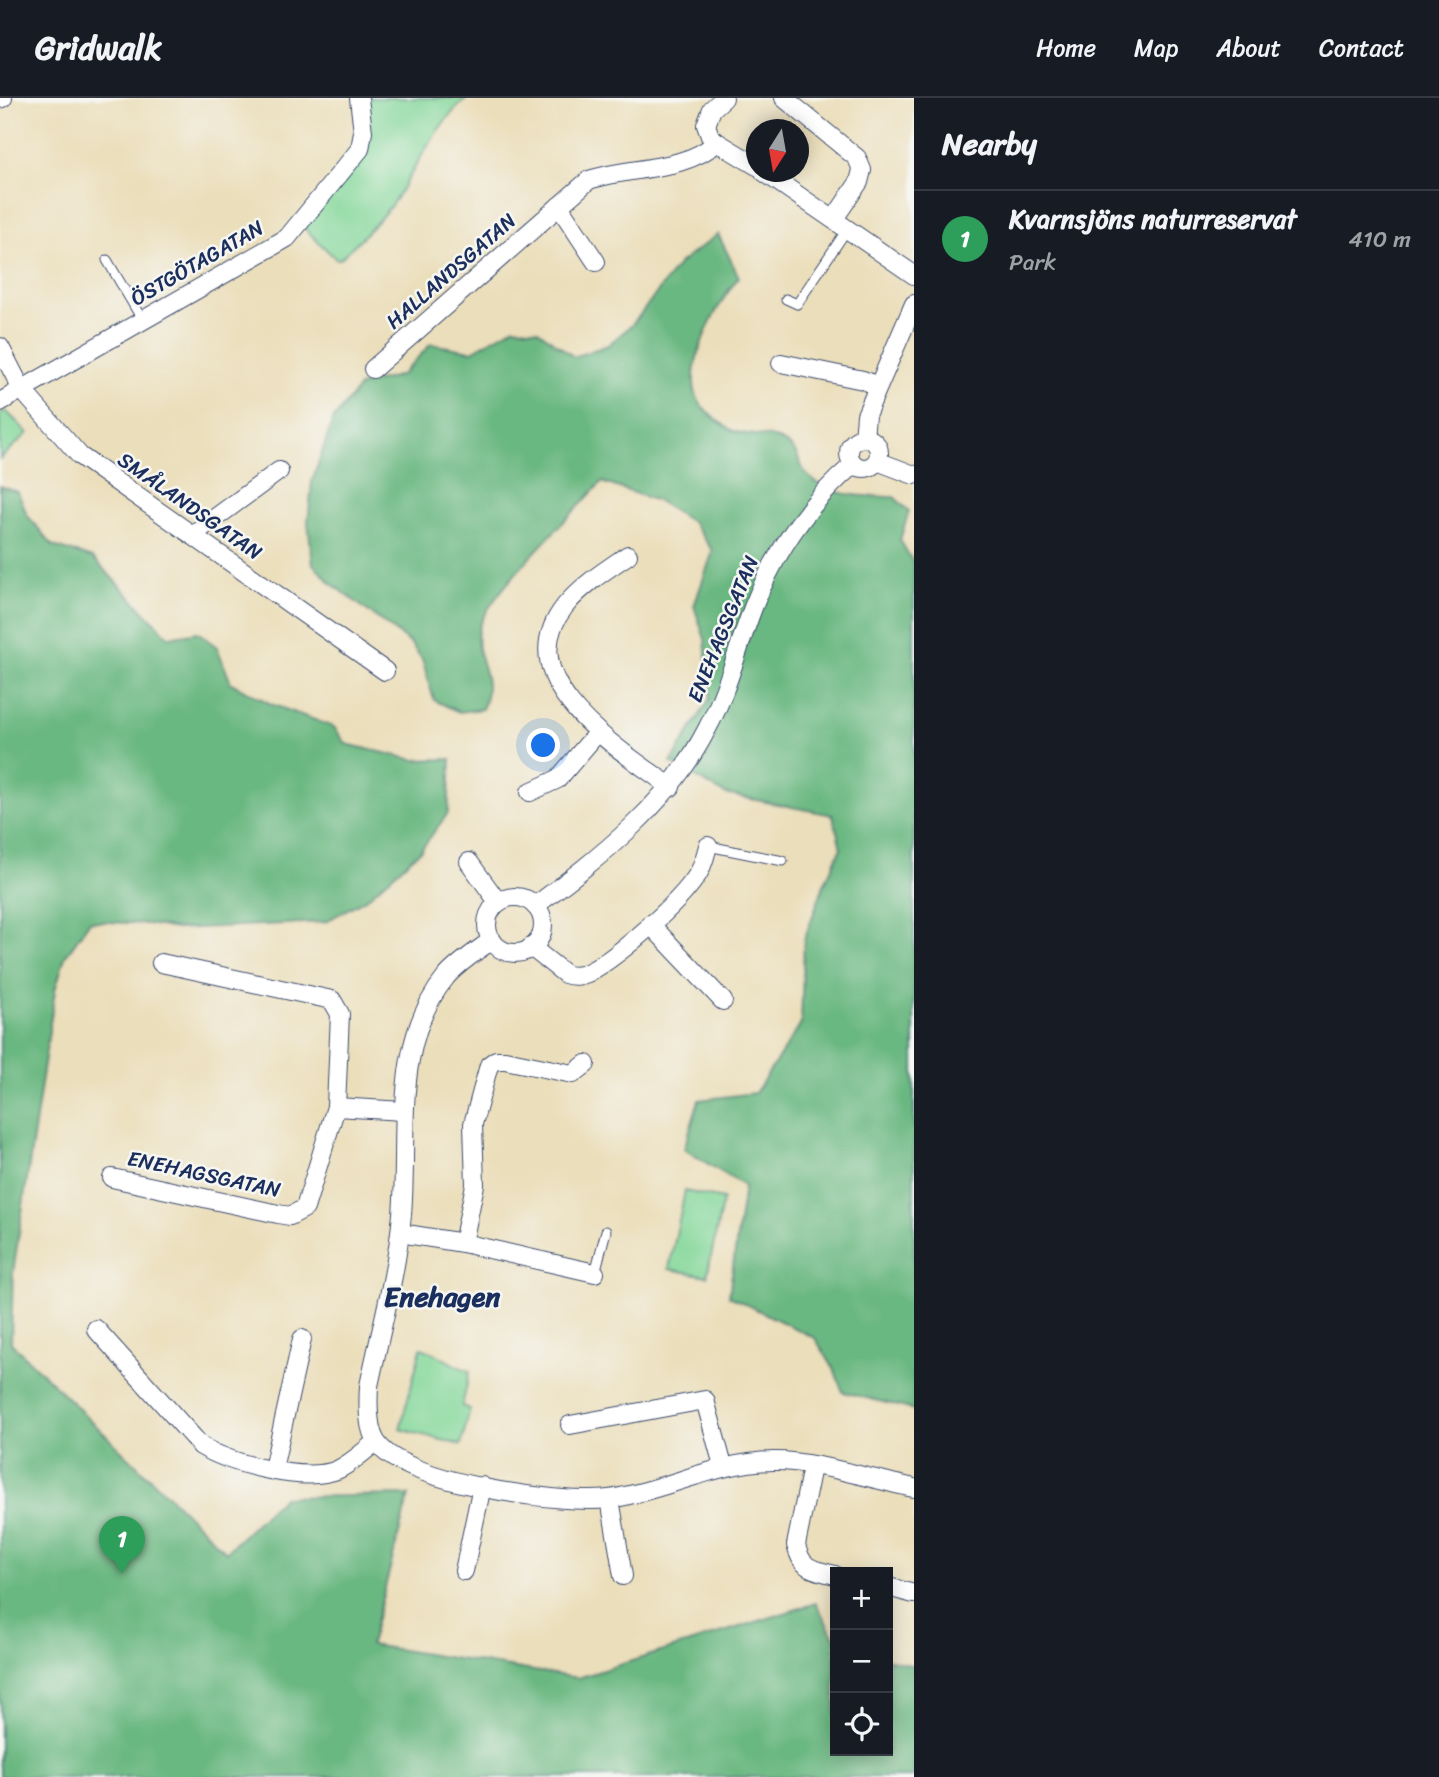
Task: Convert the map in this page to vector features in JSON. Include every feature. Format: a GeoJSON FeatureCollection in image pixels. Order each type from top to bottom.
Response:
{"type":"FeatureCollection","features":[{"type":"Feature","properties":{"kind":"street","name":"ÖSTGÖTAGATAN"},"geometry":{"type":"LineString","coordinates":[[0,402],[287,238],[360,149],[363,132],[359,98]]}},
{"type":"Feature","properties":{"kind":"street"},"geometry":{"type":"LineString","coordinates":[[724,98],[712,110],[706,125],[710,136],[746,159]]}},
{"type":"Feature","properties":{"kind":"street"},"geometry":{"type":"LineString","coordinates":[[783,98],[857,158],[862,170],[841,224]]}},
{"type":"Feature","properties":{"kind":"street","name":"HALLANDSGATAN"},"geometry":{"type":"LineString","coordinates":[[373,369],[589,180],[620,171],[697,158],[717,142]]}},
{"type":"Feature","properties":{"kind":"street"},"geometry":{"type":"LineString","coordinates":[[779,182],[914,275]]}},
{"type":"Feature","properties":{"kind":"street"},"geometry":{"type":"LineString","coordinates":[[559,206],[596,262]]}},
{"type":"Feature","properties":{"kind":"street","name":"ENEHAGSGATAN"},"geometry":{"type":"LineString","coordinates":[[535,906],[652,810],[671,787],[707,729],[753,606],[779,552],[813,504],[854,464],[850,447],[856,440],[864,438],[866,415],[914,304]]}},
{"type":"Feature","properties":{"kind":"street","name":"SMÅLANDSGATAN"},"geometry":{"type":"LineString","coordinates":[[0,347],[22,390],[80,456],[385,671]]}},
{"type":"Feature","properties":{"kind":"street"},"geometry":{"type":"LineString","coordinates":[[781,363],[863,380],[878,386]]}},
{"type":"Feature","properties":{"kind":"street"},"geometry":{"type":"LineString","coordinates":[[854,464],[868,468],[877,461],[878,446],[872,440],[864,438]]}},
{"type":"Feature","properties":{"kind":"street"},"geometry":{"type":"LineString","coordinates":[[877,461],[914,475]]}},
{"type":"Feature","properties":{"kind":"street"},"geometry":{"type":"LineString","coordinates":[[192,535],[279,471]]}},
{"type":"Feature","properties":{"kind":"street"},"geometry":{"type":"LineString","coordinates":[[628,555],[601,574],[564,608],[553,629],[547,652],[554,679],[568,702],[598,732],[671,787]]}},
{"type":"Feature","properties":{"kind":"street"},"geometry":{"type":"LineString","coordinates":[[530,792],[558,779],[598,732]]}},
{"type":"Feature","properties":{"kind":"street"},"geometry":{"type":"LineString","coordinates":[[531,947],[554,969],[571,976],[583,974],[603,963],[650,925],[690,886],[699,873],[708,846]]}},
{"type":"Feature","properties":{"kind":"street"},"geometry":{"type":"LineString","coordinates":[[469,862],[498,902]]}},
{"type":"Feature","properties":{"kind":"street"},"geometry":{"type":"LineString","coordinates":[[517,897],[535,906],[543,925],[538,939],[531,947],[513,952],[499,947],[492,940],[487,920],[498,902],[517,897]]}},
{"type":"Feature","properties":{"kind":"street"},"geometry":{"type":"LineString","coordinates":[[650,925],[723,1001]]}},
{"type":"Feature","properties":{"kind":"street"},"geometry":{"type":"LineString","coordinates":[[492,940],[447,976],[430,1001],[411,1053],[404,1111],[400,1233],[369,1386],[368,1408],[376,1442],[394,1460],[414,1469],[482,1486],[562,1501],[610,1499],[723,1466],[775,1461],[914,1488]]}},
{"type":"Feature","properties":{"kind":"street","name":"ENEHAGSGATAN"},"geometry":{"type":"LineString","coordinates":[[112,1178],[278,1214],[298,1213],[305,1208],[336,1107],[340,1014],[332,1000],[161,963]]}},
{"type":"Feature","properties":{"kind":"street"},"geometry":{"type":"LineString","coordinates":[[463,1243],[475,1185],[473,1124],[489,1065],[496,1060],[505,1060],[573,1074],[586,1064]]}},
{"type":"Feature","properties":{"kind":"street"},"geometry":{"type":"LineString","coordinates":[[336,1107],[404,1111]]}},
{"type":"Feature","properties":{"kind":"street"},"geometry":{"type":"LineString","coordinates":[[400,1233],[463,1243],[595,1273]]}},
{"type":"Feature","properties":{"kind":"street"},"geometry":{"type":"LineString","coordinates":[[96,1329],[201,1446],[220,1457],[273,1469],[322,1474],[340,1469],[376,1442]]}},
{"type":"Feature","properties":{"kind":"street"},"geometry":{"type":"LineString","coordinates":[[273,1469],[302,1339]]}},
{"type":"Feature","properties":{"kind":"street"},"geometry":{"type":"LineString","coordinates":[[570,1425],[705,1400],[723,1466]]}},
{"type":"Feature","properties":{"kind":"street"},"geometry":{"type":"LineString","coordinates":[[812,1467],[796,1545],[800,1562],[808,1568],[830,1574]]}},
{"type":"Feature","properties":{"kind":"street"},"geometry":{"type":"LineString","coordinates":[[464,1571],[482,1486]]}},
{"type":"Feature","properties":{"kind":"street"},"geometry":{"type":"LineString","coordinates":[[610,1499],[623,1576]]}},
{"type":"Feature","properties":{"kind":"street"},"geometry":{"type":"LineString","coordinates":[[893,1588],[914,1594]]}},
{"type":"Feature","properties":{"kind":"lane"},"geometry":{"type":"LineString","coordinates":[[786,299],[797,304],[841,224]]}},
{"type":"Feature","properties":{"kind":"lane"},"geometry":{"type":"LineString","coordinates":[[107,260],[143,321]]}},
{"type":"Feature","properties":{"kind":"lane"},"geometry":{"type":"LineString","coordinates":[[708,846],[783,861]]}},
{"type":"Feature","properties":{"kind":"lane"},"geometry":{"type":"LineString","coordinates":[[595,1273],[606,1230]]}},
{"type":"Feature","properties":{"kind":"green space"},"geometry":{"type":"Polygon","coordinates":[[[366,98],[467,98],[443,124],[386,211],[340,259],[336,259],[304,228],[346,179],[366,98]]]}},
{"type":"Feature","properties":{"kind":"green space"},"geometry":{"type":"Polygon","coordinates":[[[718,234],[739,277],[712,319],[698,356],[694,373],[695,389],[702,406],[734,431],[774,438],[787,444],[796,453],[808,476],[818,483],[838,492],[894,497],[909,511],[900,540],[914,564],[914,1410],[843,1392],[834,1369],[815,1338],[729,1296],[744,1186],[684,1149],[699,1100],[755,1093],[801,1024],[804,940],[841,848],[833,815],[725,794],[671,763],[710,698],[705,639],[694,606],[713,551],[692,522],[657,501],[602,482],[513,577],[484,617],[477,641],[486,677],[486,697],[482,709],[459,712],[434,700],[422,659],[410,643],[332,584],[313,564],[308,523],[312,482],[333,420],[360,386],[401,375],[431,344],[472,351],[514,327],[538,330],[574,357],[608,345],[632,325],[679,264],[718,234]]]}},
{"type":"Feature","properties":{"kind":"green space"},"geometry":{"type":"Polygon","coordinates":[[[6,411],[28,433],[0,459],[0,413],[6,411]]]}},
{"type":"Feature","properties":{"kind":"green space"},"geometry":{"type":"Polygon","coordinates":[[[0,486],[18,492],[27,515],[53,546],[93,558],[169,637],[198,632],[217,647],[231,683],[271,704],[334,727],[346,744],[415,760],[451,759],[448,813],[420,851],[367,898],[325,922],[176,929],[148,924],[90,921],[65,957],[55,990],[13,1273],[11,1343],[226,1552],[283,1497],[409,1495],[370,1645],[578,1678],[816,1603],[830,1630],[830,1756],[893,1756],[893,1660],[914,1666],[914,1777],[0,1777],[0,486]]]}},
{"type":"Feature","properties":{"kind":"green space"},"geometry":{"type":"Polygon","coordinates":[[[685,1191],[723,1199],[707,1276],[669,1269],[685,1191]]]}},
{"type":"Feature","properties":{"kind":"green space"},"geometry":{"type":"Polygon","coordinates":[[[421,1348],[470,1371],[462,1406],[470,1409],[461,1445],[400,1429],[421,1348]]]}},
{"type":"Feature","properties":{"kind":"place","name":"Kvarnsjöns naturreservat"},"geometry":{"type":"Point","coordinates":[122,1574]}},
{"type":"Feature","properties":{"kind":"district","name":"Enehagen"},"geometry":{"type":"Point","coordinates":[442,1296]}}]}
